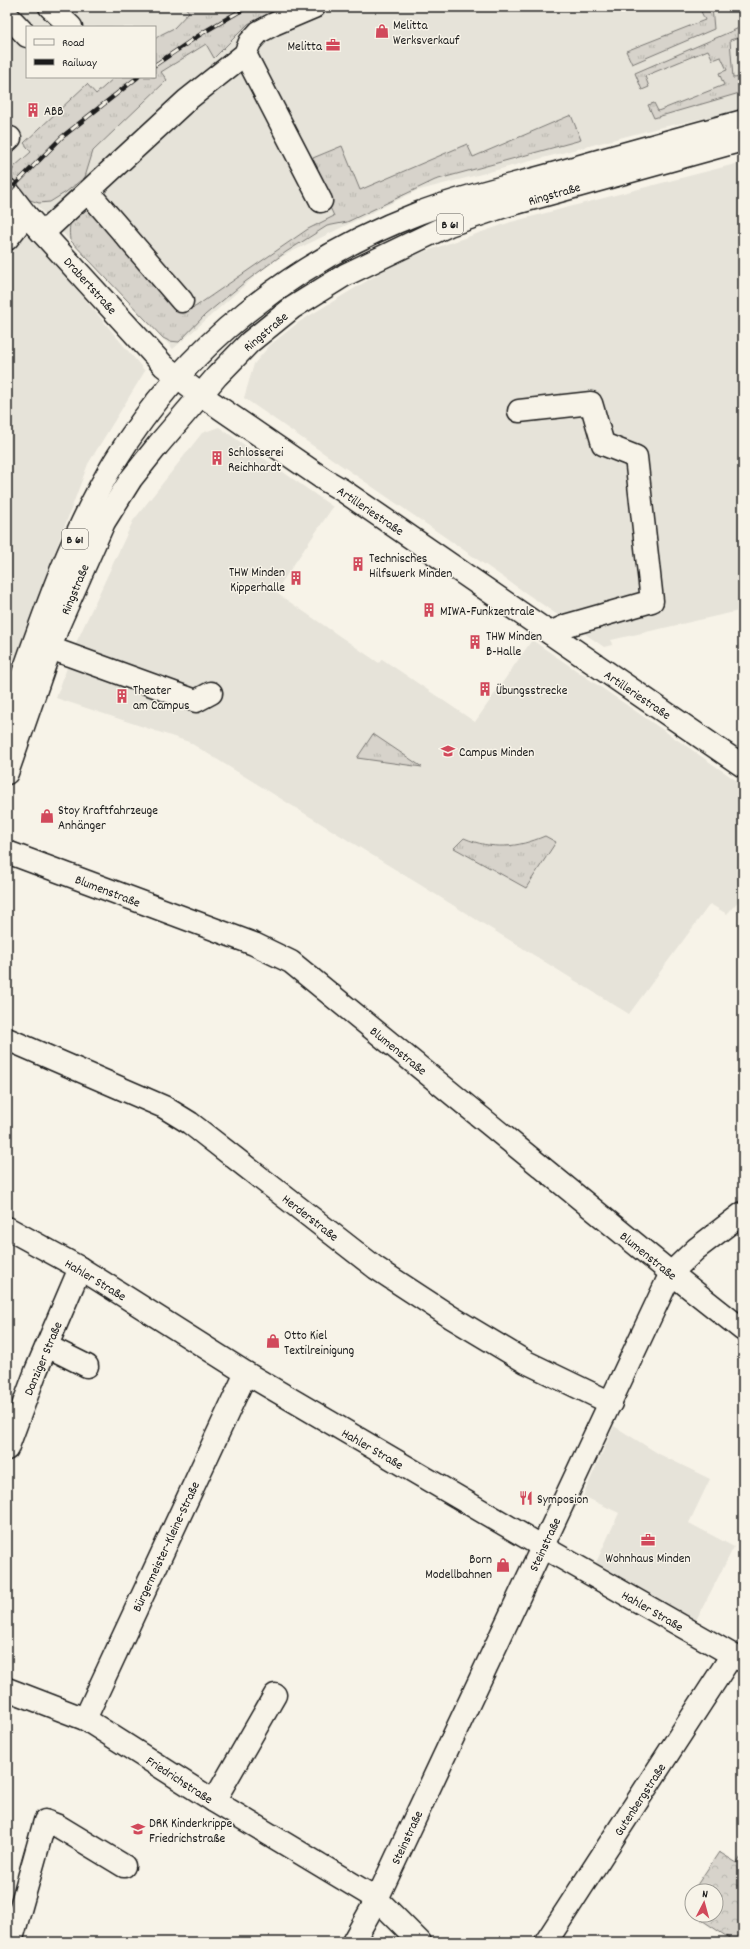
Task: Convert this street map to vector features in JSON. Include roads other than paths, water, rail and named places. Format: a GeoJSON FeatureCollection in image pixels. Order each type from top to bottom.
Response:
{"type":"FeatureCollection","features":[{"type":"Feature","properties":{"kind":"street"},"geometry":{"type":"LineString","coordinates":[[50,7],[70,26]]}},
{"type":"Feature","properties":{"kind":"street"},"geometry":{"type":"LineString","coordinates":[[43,233],[187,100],[245,54],[250,42],[259,32],[314,7]]}},
{"type":"Feature","properties":{"kind":"street"},"geometry":{"type":"LineString","coordinates":[[7,15],[26,35]]}},
{"type":"Feature","properties":{"kind":"street"},"geometry":{"type":"LineString","coordinates":[[245,54],[322,201]]}},
{"type":"Feature","properties":{"kind":"street","name":"Ringstraße"},"geometry":{"type":"LineString","coordinates":[[7,720],[64,564],[88,512],[115,462],[154,404],[178,377],[220,334],[271,292],[305,268],[367,235],[415,214],[444,204],[743,121]]}},
{"type":"Feature","properties":{"kind":"street","name":"Ringstraße"},"geometry":{"type":"LineString","coordinates":[[7,773],[50,648],[73,589],[104,522],[131,479],[201,394],[250,342],[292,308],[345,275],[410,242],[449,225],[482,214],[743,140]]}},
{"type":"Feature","properties":{"kind":"street","name":"Drabertstraße"},"geometry":{"type":"LineString","coordinates":[[7,190],[26,215],[151,353],[178,377]]}},
{"type":"Feature","properties":{"kind":"street"},"geometry":{"type":"LineString","coordinates":[[88,192],[182,301]]}},
{"type":"Feature","properties":{"kind":"street"},"geometry":{"type":"LineString","coordinates":[[7,239],[26,215]]}},
{"type":"Feature","properties":{"kind":"street","name":"Artilleriestraße"},"geometry":{"type":"LineString","coordinates":[[178,377],[743,766]]}},
{"type":"Feature","properties":{"kind":"street"},"geometry":{"type":"LineString","coordinates":[[520,411],[591,403],[603,444],[636,457],[652,601],[568,625],[550,633]]}},
{"type":"Feature","properties":{"kind":"street"},"geometry":{"type":"LineString","coordinates":[[50,648],[196,701],[211,693]]}},
{"type":"Feature","properties":{"kind":"street","name":"Blumenstraße"},"geometry":{"type":"LineString","coordinates":[[7,852],[254,944],[291,962],[671,1273],[743,1330]]}},
{"type":"Feature","properties":{"kind":"street","name":"Herderstraße"},"geometry":{"type":"LineString","coordinates":[[7,1038],[164,1107],[190,1123],[376,1268],[451,1317],[526,1362],[611,1403]]}},
{"type":"Feature","properties":{"kind":"street","name":"Steinstraße"},"geometry":{"type":"LineString","coordinates":[[353,1942],[377,1899],[671,1273],[696,1249],[743,1213]]}},
{"type":"Feature","properties":{"kind":"street","name":"Hahler Straße"},"geometry":{"type":"LineString","coordinates":[[7,1228],[80,1268],[246,1373],[543,1547],[738,1658]]}},
{"type":"Feature","properties":{"kind":"street","name":"Danziger Straße"},"geometry":{"type":"LineString","coordinates":[[7,1449],[47,1346],[80,1268]]}},
{"type":"Feature","properties":{"kind":"street"},"geometry":{"type":"LineString","coordinates":[[47,1346],[87,1366]]}},
{"type":"Feature","properties":{"kind":"street","name":"Bürgermeister-Kleine-Straße"},"geometry":{"type":"LineString","coordinates":[[85,1719],[246,1373]]}},
{"type":"Feature","properties":{"kind":"street","name":"Gutenbergstraße"},"geometry":{"type":"LineString","coordinates":[[546,1942],[738,1658]]}},
{"type":"Feature","properties":{"kind":"street","name":"Friedrichstraße"},"geometry":{"type":"LineString","coordinates":[[7,1689],[85,1719],[214,1802],[377,1899],[420,1942]]}},
{"type":"Feature","properties":{"kind":"street"},"geometry":{"type":"LineString","coordinates":[[214,1802],[275,1695]]}},
{"type":"Feature","properties":{"kind":"street"},"geometry":{"type":"LineString","coordinates":[[11,1942],[45,1821],[58,1826],[124,1866]]}},
{"type":"Feature","properties":{"kind":"railway"},"geometry":{"type":"LineString","coordinates":[[156,64],[204,32],[247,7]]}},
{"type":"Feature","properties":{"kind":"railway"},"geometry":{"type":"LineString","coordinates":[[7,193],[62,137],[137,78]]}},
{"type":"Feature","properties":{"kind":"place","name":"Melitta Werksverkauf"},"geometry":{"type":"Point","coordinates":[382,31]}},
{"type":"Feature","properties":{"kind":"place","name":"Melitta"},"geometry":{"type":"Point","coordinates":[333,45]}},
{"type":"Feature","properties":{"kind":"place","name":"ABB"},"geometry":{"type":"Point","coordinates":[33,110]}},
{"type":"Feature","properties":{"kind":"place","name":"Schlosserei Reichhardt"},"geometry":{"type":"Point","coordinates":[217,458]}},
{"type":"Feature","properties":{"kind":"place","name":"Technisches Hilfswerk Minden"},"geometry":{"type":"Point","coordinates":[358,564]}},
{"type":"Feature","properties":{"kind":"place","name":"THW Minden Kipperhalle"},"geometry":{"type":"Point","coordinates":[296,578]}},
{"type":"Feature","properties":{"kind":"place","name":"MIWA-Funkzentrale"},"geometry":{"type":"Point","coordinates":[429,610]}},
{"type":"Feature","properties":{"kind":"place","name":"THW Minden B-Halle"},"geometry":{"type":"Point","coordinates":[475,642]}},
{"type":"Feature","properties":{"kind":"place","name":"Übungsstrecke"},"geometry":{"type":"Point","coordinates":[485,689]}},
{"type":"Feature","properties":{"kind":"place","name":"Theater am Campus"},"geometry":{"type":"Point","coordinates":[122,696]}},
{"type":"Feature","properties":{"kind":"place","name":"Campus Minden"},"geometry":{"type":"Point","coordinates":[448,751]}},
{"type":"Feature","properties":{"kind":"place","name":"Stoy Kraftfahrzeuge Anhänger"},"geometry":{"type":"Point","coordinates":[47,816]}},
{"type":"Feature","properties":{"kind":"place","name":"Otto Kiel Textilreinigung"},"geometry":{"type":"Point","coordinates":[273,1341]}},
{"type":"Feature","properties":{"kind":"place","name":"Symposion"},"geometry":{"type":"Point","coordinates":[526,1498]}},
{"type":"Feature","properties":{"kind":"place","name":"Wohnhaus Minden"},"geometry":{"type":"Point","coordinates":[648,1540]}},
{"type":"Feature","properties":{"kind":"place","name":"Born Modellbahnen"},"geometry":{"type":"Point","coordinates":[503,1565]}},
{"type":"Feature","properties":{"kind":"place","name":"DRK Kinderkrippe Friedrichstraße"},"geometry":{"type":"Point","coordinates":[138,1829]}}]}
